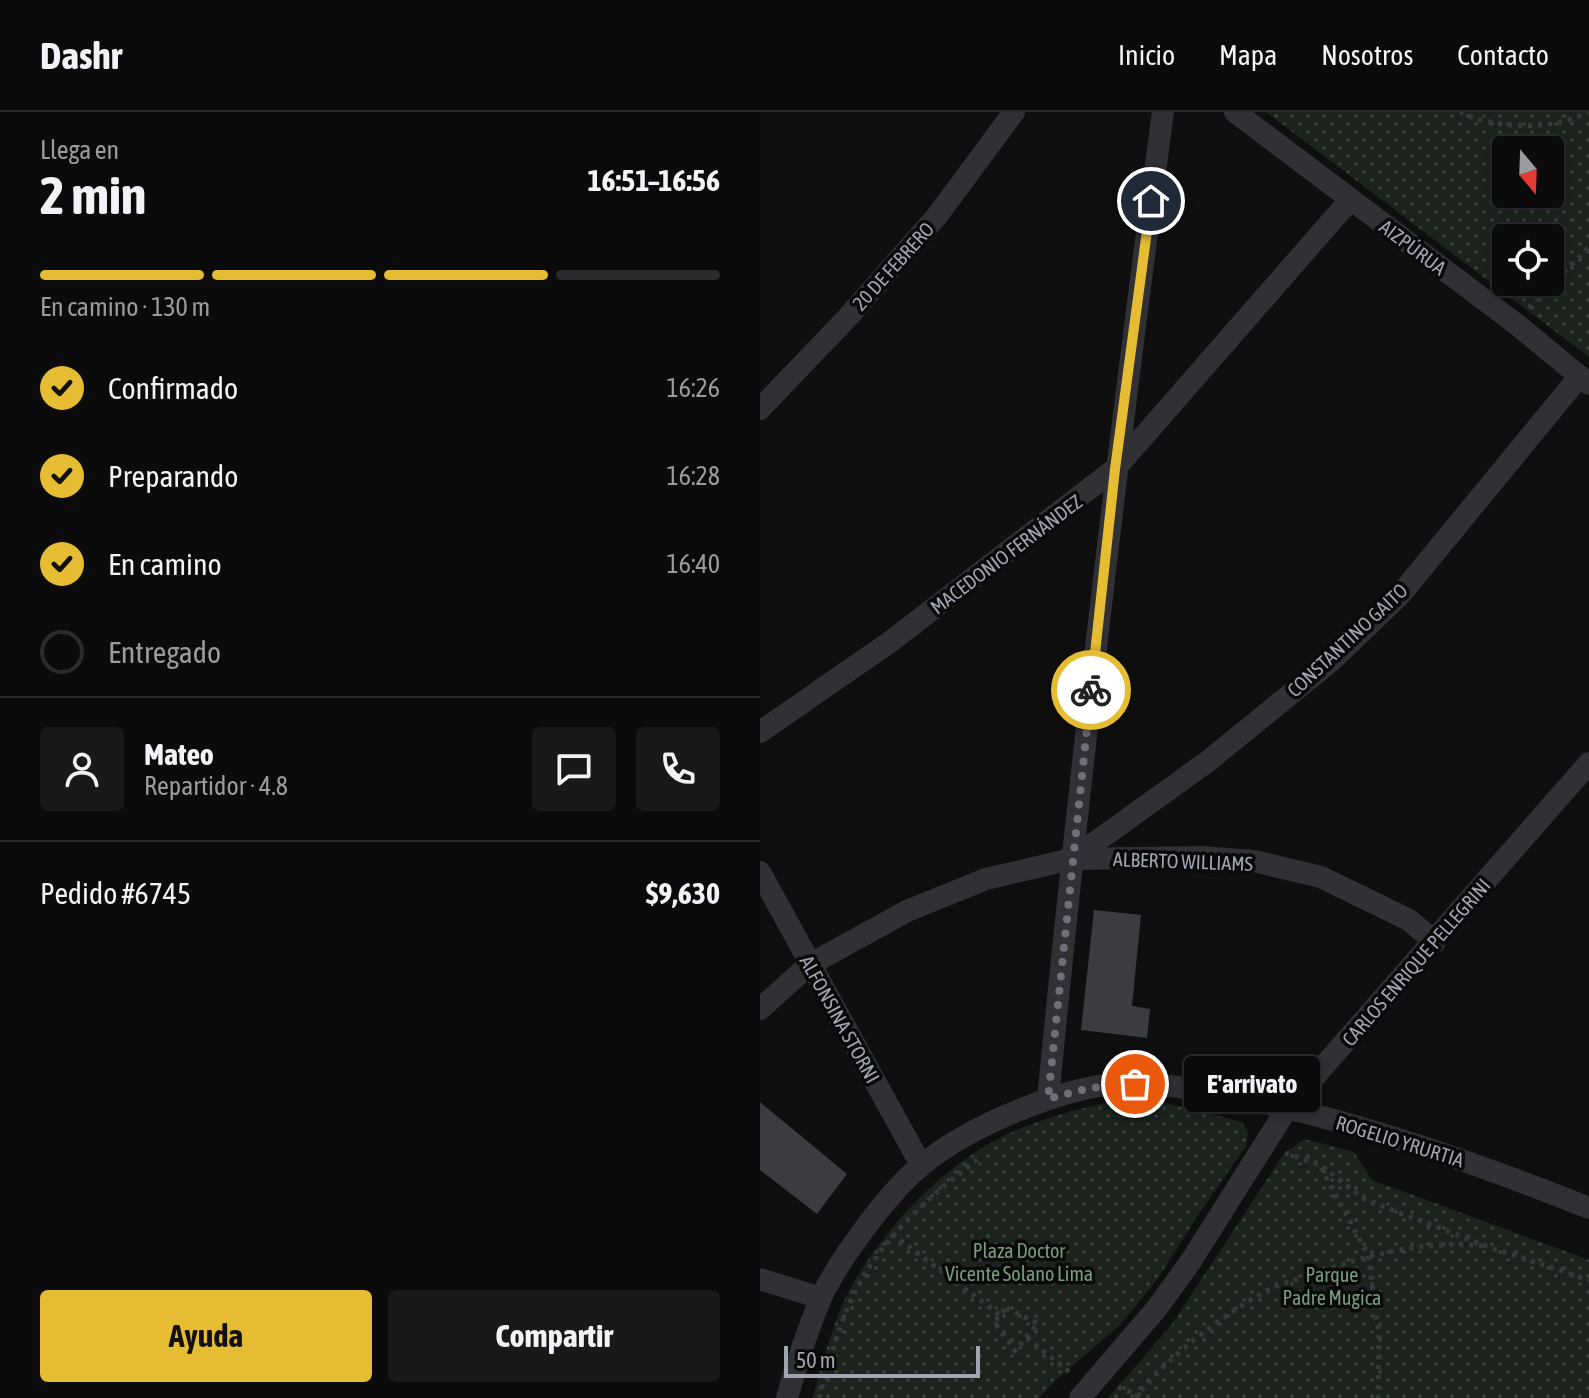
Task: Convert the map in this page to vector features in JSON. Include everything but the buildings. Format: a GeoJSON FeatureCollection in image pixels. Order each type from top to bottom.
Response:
{"type":"FeatureCollection","features":[{"type":"Feature","properties":{"kind":"street","name":"20 DE FEBRERO"},"geometry":{"type":"LineString","coordinates":[[760,409],[848,317],[937,216],[1014,112]]}},
{"type":"Feature","properties":{"kind":"street"},"geometry":{"type":"LineString","coordinates":[[1048,1099],[1115,469],[1163,112]]}},
{"type":"Feature","properties":{"kind":"street","name":"AIZPÚRUA"},"geometry":{"type":"LineString","coordinates":[[1235,112],[1515,323],[1584,380]]}},
{"type":"Feature","properties":{"kind":"street","name":"MACEDONIO FERNÁNDEZ"},"geometry":{"type":"LineString","coordinates":[[760,732],[890,642],[1115,469],[1350,200]]}},
{"type":"Feature","properties":{"kind":"street","name":"CONSTANTINO GAITO"},"geometry":{"type":"LineString","coordinates":[[1072,859],[1207,762],[1330,662],[1400,595],[1584,380]]}},
{"type":"Feature","properties":{"kind":"street","name":"CARLOS ENRIQUE PELLEGRINI"},"geometry":{"type":"LineString","coordinates":[[1084,1393],[1157,1308],[1191,1261],[1288,1107],[1589,763]]}},
{"type":"Feature","properties":{"kind":"street","name":"ALBERTO WILLIAMS"},"geometry":{"type":"LineString","coordinates":[[760,1009],[809,965],[907,911],[986,879],[1072,859],[1201,857],[1268,864],[1321,877],[1409,920],[1435,942]]}},
{"type":"Feature","properties":{"kind":"street","name":"ALFONSINA STORNI"},"geometry":{"type":"LineString","coordinates":[[760,872],[921,1165]]}},
{"type":"Feature","properties":{"kind":"street","name":"ROGELIO YRURTIA"},"geometry":{"type":"LineString","coordinates":[[787,1398],[821,1298],[873,1218],[921,1165],[978,1129],[1048,1099],[1115,1084],[1156,1084],[1288,1107],[1464,1159],[1589,1208]]}},
{"type":"Feature","properties":{"kind":"street"},"geometry":{"type":"LineString","coordinates":[[760,1279],[821,1298]]}},
{"type":"Feature","properties":{"kind":"path"},"geometry":{"type":"LineString","coordinates":[[1460,112],[1473,119],[1535,127],[1587,112]]}},
{"type":"Feature","properties":{"kind":"path"},"geometry":{"type":"LineString","coordinates":[[1515,323],[1589,247]]}},
{"type":"Feature","properties":{"kind":"path"},"geometry":{"type":"LineString","coordinates":[[819,1398],[841,1325],[861,1280],[894,1236],[946,1182],[994,1147]]}},
{"type":"Feature","properties":{"kind":"path"},"geometry":{"type":"LineString","coordinates":[[1264,1147],[1319,1164],[1364,1199],[1486,1246],[1589,1280]]}},
{"type":"Feature","properties":{"kind":"path"},"geometry":{"type":"LineString","coordinates":[[1319,1164],[1368,1255],[1379,1335],[1378,1398]]}},
{"type":"Feature","properties":{"kind":"path"},"geometry":{"type":"LineString","coordinates":[[873,1218],[1000,1315]]}},
{"type":"Feature","properties":{"kind":"path"},"geometry":{"type":"LineString","coordinates":[[1135,1398],[1191,1342],[1264,1292],[1368,1255],[1422,1245],[1455,1243],[1486,1246]]}},
{"type":"Feature","properties":{"kind":"path"},"geometry":{"type":"LineString","coordinates":[[1006,1308],[1038,1323],[1027,1338],[1015,1351],[994,1322],[1006,1308]]}},
{"type":"Feature","properties":{"kind":"path"},"geometry":{"type":"LineString","coordinates":[[1027,1338],[1084,1393]]}},
{"type":"Feature","properties":{"kind":"green space"},"geometry":{"type":"Polygon","coordinates":[[[1266,112],[1589,112],[1589,357],[1509,296],[1564,296],[1564,224],[1492,224],[1492,283],[1266,112]]]}},
{"type":"Feature","properties":{"kind":"green space","name":"Plaza Doctor Vicente Solano Lima"},"geometry":{"type":"Polygon","coordinates":[[[1106,1103],[1165,1103],[1242,1122],[1248,1132],[1246,1146],[1159,1277],[1120,1325],[1039,1398],[813,1398],[831,1336],[850,1290],[885,1237],[918,1200],[955,1167],[996,1140],[1050,1118],[1106,1103]]]}},
{"type":"Feature","properties":{"kind":"green space","name":"Parque Padre Mugica"},"geometry":{"type":"Polygon","coordinates":[[[1304,1139],[1354,1152],[1372,1180],[1589,1260],[1589,1398],[1108,1398],[1172,1324],[1283,1155],[1304,1139]]]}},
{"type":"Feature","properties":{"kind":"way so far"},"geometry":{"type":"LineString","coordinates":[[1091,690],[1048,1099],[1089,1088],[1135,1084]]}},
{"type":"Feature","properties":{"kind":"place","name":"E'arrivato"},"geometry":{"type":"Point","coordinates":[1135,1084]}},
{"type":"Feature","properties":{"kind":"route"},"geometry":{"type":"LineString","coordinates":[[1091,690],[1115,469],[1151,201]]}}]}
